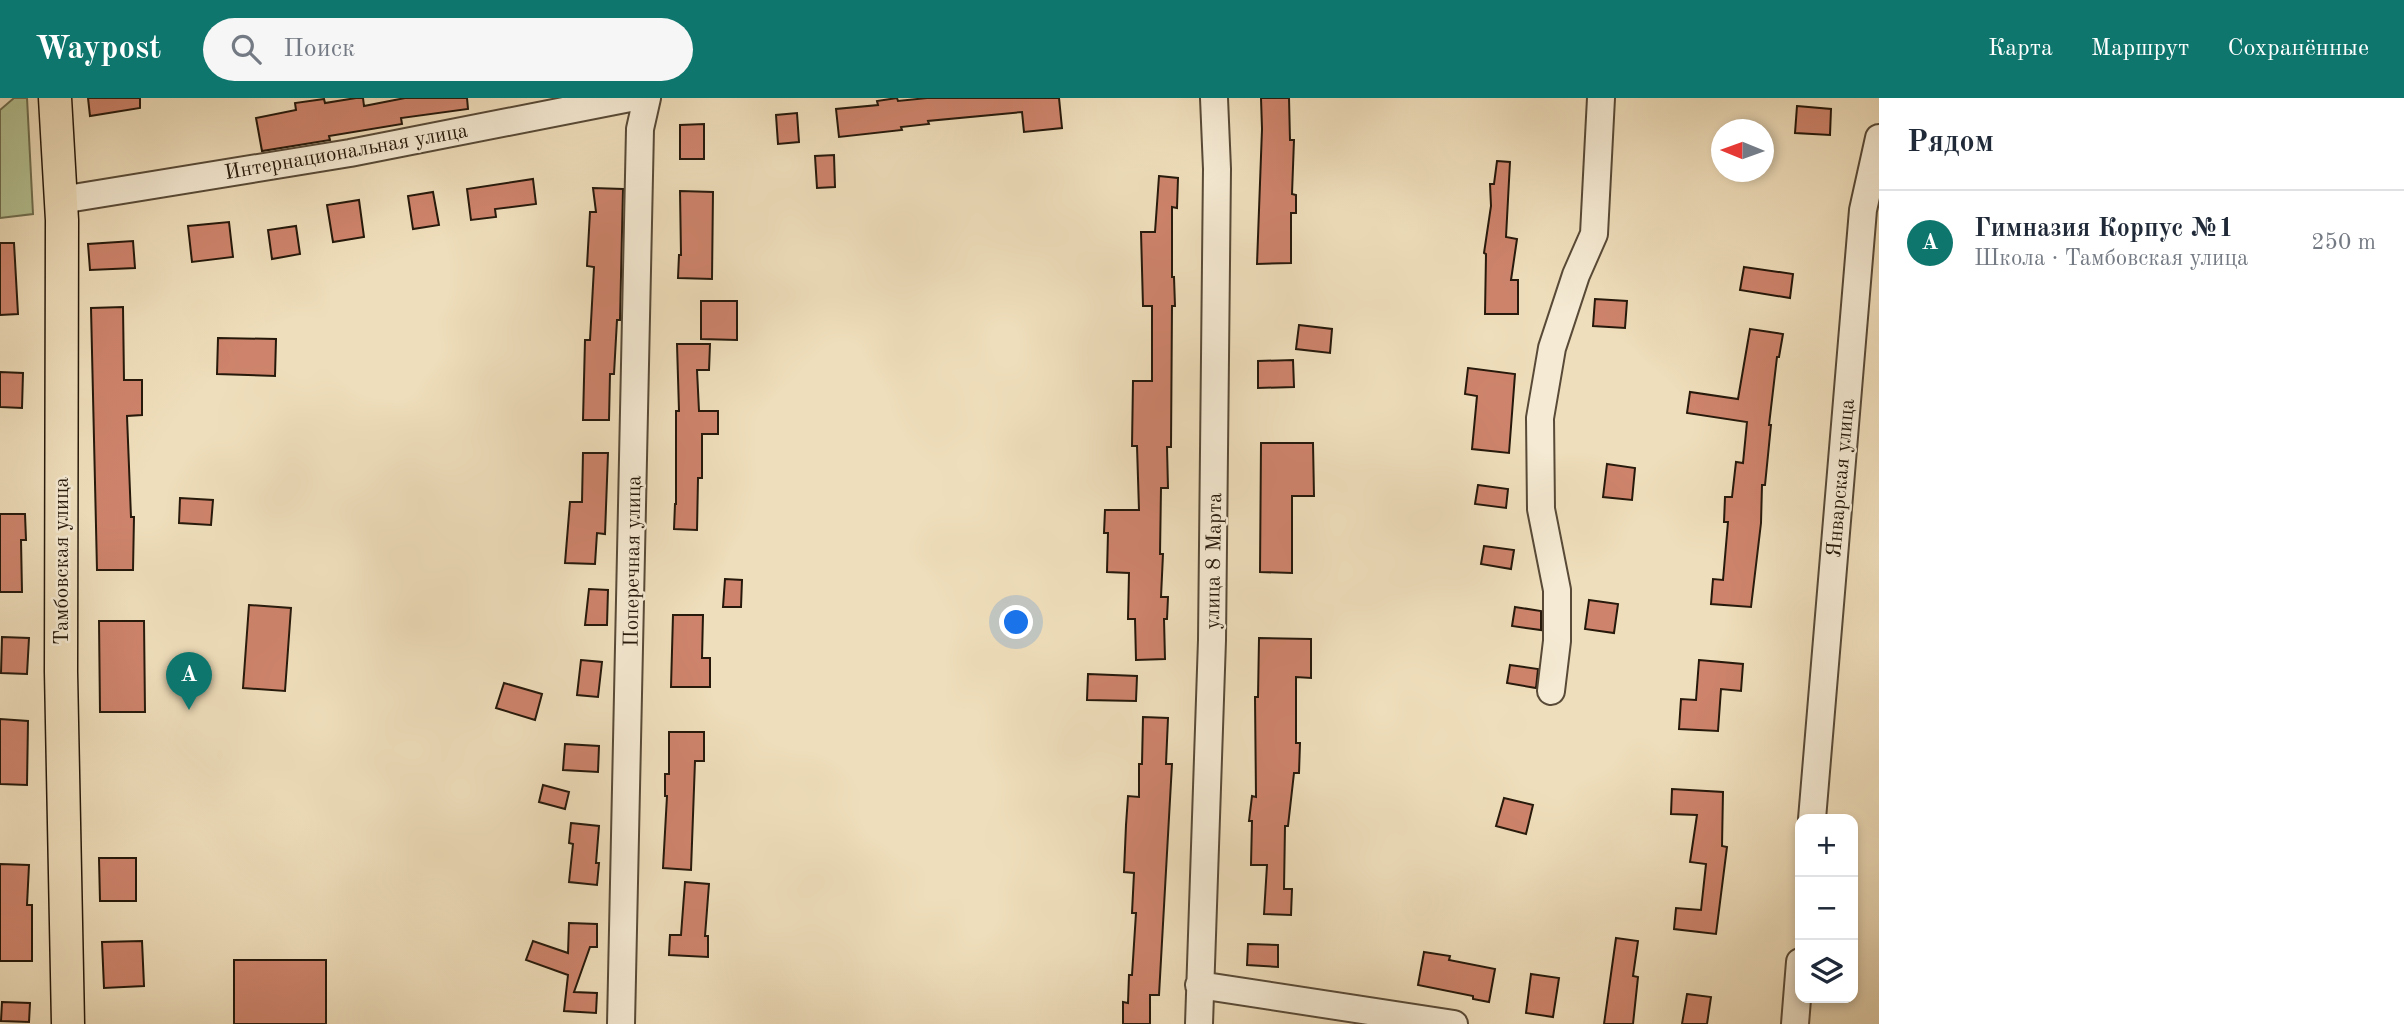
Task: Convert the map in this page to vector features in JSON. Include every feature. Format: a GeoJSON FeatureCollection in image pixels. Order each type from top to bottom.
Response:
{"type":"FeatureCollection","features":[{"type":"Feature","properties":{"kind":"main road","name":"Тамбовская улица"},"geometry":{"type":"LineString","coordinates":[[55,98],[61,200],[61,672],[68,1024]]}},
{"type":"Feature","properties":{"kind":"street","name":"Интернациональная улица"},"geometry":{"type":"LineString","coordinates":[[61,200],[350,153],[630,98]]}},
{"type":"Feature","properties":{"kind":"street","name":"Поперечная улица"},"geometry":{"type":"LineString","coordinates":[[621,1024],[640,129],[647,98]]}},
{"type":"Feature","properties":{"kind":"street","name":"улица 8 Марта"},"geometry":{"type":"LineString","coordinates":[[1199,1024],[1212,640],[1217,169],[1214,98]]}},
{"type":"Feature","properties":{"kind":"street"},"geometry":{"type":"LineString","coordinates":[[1550,691],[1557,640],[1557,590],[1541,509],[1541,418],[1552,348],[1576,275],[1594,234],[1601,98]]}},
{"type":"Feature","properties":{"kind":"street","name":"Январская улица"},"geometry":{"type":"LineString","coordinates":[[1812,814],[1863,210],[1879,138]]}},
{"type":"Feature","properties":{"kind":"street"},"geometry":{"type":"LineString","coordinates":[[1199,985],[1454,1024]]}},
{"type":"Feature","properties":{"kind":"street"},"geometry":{"type":"LineString","coordinates":[[1795,1024],[1797,1003]]}},
{"type":"Feature","properties":{"kind":"green space"},"geometry":{"type":"Polygon","coordinates":[[[14,98],[27,98],[33,214],[0,218],[0,110],[14,98]]]}},
{"type":"Feature","properties":{"kind":"building"},"geometry":{"type":"Polygon","coordinates":[[[88,98],[140,98],[140,108],[90,116],[88,98]]]}},
{"type":"Feature","properties":{"kind":"building"},"geometry":{"type":"Polygon","coordinates":[[[363,98],[364,106],[405,98],[467,98],[468,109],[401,118],[402,124],[262,151],[256,118],[296,110],[295,103],[324,99],[325,103],[363,98]]]}},
{"type":"Feature","properties":{"kind":"building"},"geometry":{"type":"Polygon","coordinates":[[[897,98],[898,101],[927,98],[1059,98],[1062,128],[1024,132],[1022,112],[928,121],[929,124],[901,127],[902,130],[839,137],[836,109],[878,105],[877,101],[897,98]]]}},
{"type":"Feature","properties":{"kind":"building"},"geometry":{"type":"Polygon","coordinates":[[[1261,98],[1289,98],[1290,140],[1294,140],[1292,194],[1296,195],[1296,213],[1291,213],[1291,263],[1257,264],[1261,98]]]}},
{"type":"Feature","properties":{"kind":"building"},"geometry":{"type":"Polygon","coordinates":[[[1797,106],[1831,109],[1830,135],[1795,133],[1797,106]]]}},
{"type":"Feature","properties":{"kind":"building"},"geometry":{"type":"Polygon","coordinates":[[[797,113],[799,142],[778,144],[776,115],[797,113]]]}},
{"type":"Feature","properties":{"kind":"building"},"geometry":{"type":"Polygon","coordinates":[[[704,124],[704,159],[680,159],[680,125],[704,124]]]}},
{"type":"Feature","properties":{"kind":"building"},"geometry":{"type":"Polygon","coordinates":[[[834,155],[835,187],[817,188],[815,156],[834,155]]]}},
{"type":"Feature","properties":{"kind":"building"},"geometry":{"type":"Polygon","coordinates":[[[1497,161],[1510,162],[1506,237],[1517,239],[1511,280],[1518,280],[1518,314],[1485,314],[1484,253],[1491,206],[1490,184],[1494,184],[1497,161]]]}},
{"type":"Feature","properties":{"kind":"building"},"geometry":{"type":"Polygon","coordinates":[[[1159,176],[1178,178],[1177,208],[1172,207],[1172,277],[1175,306],[1172,306],[1171,447],[1167,447],[1168,488],[1161,488],[1161,597],[1168,597],[1167,619],[1164,619],[1165,659],[1136,660],[1135,619],[1128,619],[1129,573],[1107,572],[1108,533],[1104,533],[1105,510],[1139,510],[1137,446],[1132,446],[1133,381],[1152,381],[1152,306],[1143,306],[1141,232],[1155,232],[1159,176]]]}},
{"type":"Feature","properties":{"kind":"building"},"geometry":{"type":"Polygon","coordinates":[[[533,179],[536,204],[495,209],[496,217],[471,220],[467,189],[533,179]]]}},
{"type":"Feature","properties":{"kind":"building"},"geometry":{"type":"Polygon","coordinates":[[[593,188],[623,189],[620,320],[617,320],[614,374],[610,374],[609,420],[583,420],[585,340],[590,340],[594,267],[587,266],[590,212],[596,212],[593,188]]]}},
{"type":"Feature","properties":{"kind":"building"},"geometry":{"type":"Polygon","coordinates":[[[680,191],[713,192],[712,279],[678,278],[681,255],[680,191]]]}},
{"type":"Feature","properties":{"kind":"building"},"geometry":{"type":"Polygon","coordinates":[[[433,192],[439,225],[413,229],[408,196],[433,192]]]}},
{"type":"Feature","properties":{"kind":"building"},"geometry":{"type":"Polygon","coordinates":[[[359,200],[364,237],[333,242],[327,205],[359,200]]]}},
{"type":"Feature","properties":{"kind":"building"},"geometry":{"type":"Polygon","coordinates":[[[229,222],[233,257],[192,262],[188,226],[229,222]]]}},
{"type":"Feature","properties":{"kind":"building"},"geometry":{"type":"Polygon","coordinates":[[[296,226],[300,254],[272,259],[268,230],[296,226]]]}},
{"type":"Feature","properties":{"kind":"building"},"geometry":{"type":"Polygon","coordinates":[[[133,241],[135,268],[90,270],[88,244],[133,241]]]}},
{"type":"Feature","properties":{"kind":"building"},"geometry":{"type":"Polygon","coordinates":[[[0,243],[14,243],[18,314],[0,315],[0,243]]]}},
{"type":"Feature","properties":{"kind":"building"},"geometry":{"type":"Polygon","coordinates":[[[1744,267],[1793,274],[1790,298],[1740,290],[1744,267]]]}},
{"type":"Feature","properties":{"kind":"building"},"geometry":{"type":"Polygon","coordinates":[[[1595,299],[1627,301],[1625,328],[1593,326],[1595,299]]]}},
{"type":"Feature","properties":{"kind":"building"},"geometry":{"type":"Polygon","coordinates":[[[701,301],[737,301],[737,340],[701,339],[701,301]]]}},
{"type":"Feature","properties":{"kind":"building"},"geometry":{"type":"Polygon","coordinates":[[[123,307],[124,380],[142,380],[142,415],[127,416],[131,517],[134,517],[133,570],[97,570],[91,308],[123,307]]]}},
{"type":"Feature","properties":{"kind":"building"},"geometry":{"type":"Polygon","coordinates":[[[1299,325],[1332,329],[1330,353],[1296,349],[1299,325]]]}},
{"type":"Feature","properties":{"kind":"building"},"geometry":{"type":"Polygon","coordinates":[[[1750,329],[1783,334],[1777,357],[1769,425],[1751,607],[1711,604],[1713,579],[1723,580],[1728,522],[1724,522],[1725,497],[1732,497],[1736,462],[1743,463],[1747,422],[1687,413],[1690,392],[1738,399],[1750,329]]]}},
{"type":"Feature","properties":{"kind":"building"},"geometry":{"type":"Polygon","coordinates":[[[218,338],[276,339],[275,376],[217,374],[218,338]]]}},
{"type":"Feature","properties":{"kind":"building"},"geometry":{"type":"Polygon","coordinates":[[[677,344],[710,344],[709,370],[697,370],[699,411],[718,411],[718,434],[702,434],[702,478],[698,478],[697,530],[674,529],[676,411],[679,411],[677,344]]]}},
{"type":"Feature","properties":{"kind":"building"},"geometry":{"type":"Polygon","coordinates":[[[1293,360],[1294,387],[1258,388],[1258,361],[1293,360]]]}},
{"type":"Feature","properties":{"kind":"building"},"geometry":{"type":"Polygon","coordinates":[[[1468,368],[1515,374],[1509,453],[1472,449],[1477,396],[1465,394],[1468,368]]]}},
{"type":"Feature","properties":{"kind":"building"},"geometry":{"type":"Polygon","coordinates":[[[0,372],[23,373],[22,408],[0,407],[0,372]]]}},
{"type":"Feature","properties":{"kind":"building"},"geometry":{"type":"Polygon","coordinates":[[[1261,443],[1313,443],[1314,496],[1292,496],[1292,573],[1260,572],[1261,443]]]}},
{"type":"Feature","properties":{"kind":"building"},"geometry":{"type":"Polygon","coordinates":[[[583,453],[608,453],[605,534],[597,533],[595,564],[565,563],[570,502],[582,502],[583,453]]]}},
{"type":"Feature","properties":{"kind":"building"},"geometry":{"type":"Polygon","coordinates":[[[1607,464],[1635,468],[1632,500],[1603,497],[1607,464]]]}},
{"type":"Feature","properties":{"kind":"building"},"geometry":{"type":"Polygon","coordinates":[[[1478,485],[1508,489],[1506,508],[1475,504],[1478,485]]]}},
{"type":"Feature","properties":{"kind":"building"},"geometry":{"type":"Polygon","coordinates":[[[180,498],[213,500],[211,525],[179,523],[180,498]]]}},
{"type":"Feature","properties":{"kind":"building"},"geometry":{"type":"Polygon","coordinates":[[[0,514],[25,514],[26,540],[21,540],[22,592],[0,592],[0,514]]]}},
{"type":"Feature","properties":{"kind":"building"},"geometry":{"type":"Polygon","coordinates":[[[1484,546],[1514,550],[1511,569],[1481,564],[1484,546]]]}},
{"type":"Feature","properties":{"kind":"building"},"geometry":{"type":"Polygon","coordinates":[[[725,579],[742,580],[741,607],[723,607],[725,579]]]}},
{"type":"Feature","properties":{"kind":"building"},"geometry":{"type":"Polygon","coordinates":[[[589,589],[608,590],[607,625],[585,625],[589,589]]]}},
{"type":"Feature","properties":{"kind":"building"},"geometry":{"type":"Polygon","coordinates":[[[1589,600],[1618,604],[1614,633],[1585,629],[1589,600]]]}},
{"type":"Feature","properties":{"kind":"building"},"geometry":{"type":"Polygon","coordinates":[[[249,605],[291,608],[285,691],[243,688],[249,605]]]}},
{"type":"Feature","properties":{"kind":"building"},"geometry":{"type":"Polygon","coordinates":[[[1515,607],[1541,611],[1541,630],[1512,626],[1515,607]]]}},
{"type":"Feature","properties":{"kind":"building"},"geometry":{"type":"Polygon","coordinates":[[[673,615],[703,615],[702,658],[710,658],[710,687],[671,687],[673,615]]]}},
{"type":"Feature","properties":{"kind":"building"},"geometry":{"type":"Polygon","coordinates":[[[99,621],[144,621],[145,712],[100,712],[99,621]]]}},
{"type":"Feature","properties":{"kind":"building"},"geometry":{"type":"Polygon","coordinates":[[[2,637],[29,638],[27,674],[1,673],[2,637]]]}},
{"type":"Feature","properties":{"kind":"building"},"geometry":{"type":"Polygon","coordinates":[[[1259,638],[1311,639],[1311,678],[1296,677],[1299,773],[1294,773],[1288,826],[1285,826],[1284,889],[1292,889],[1291,915],[1264,914],[1267,865],[1251,865],[1252,821],[1249,821],[1252,796],[1256,797],[1255,697],[1258,697],[1259,638]]]}},
{"type":"Feature","properties":{"kind":"building"},"geometry":{"type":"Polygon","coordinates":[[[581,660],[602,662],[598,697],[577,695],[581,660]]]}},
{"type":"Feature","properties":{"kind":"building"},"geometry":{"type":"Polygon","coordinates":[[[1699,660],[1743,664],[1741,691],[1721,689],[1718,731],[1679,729],[1681,699],[1696,700],[1699,660]]]}},
{"type":"Feature","properties":{"kind":"building"},"geometry":{"type":"Polygon","coordinates":[[[1510,665],[1538,669],[1536,688],[1507,683],[1510,665]]]}},
{"type":"Feature","properties":{"kind":"building"},"geometry":{"type":"Polygon","coordinates":[[[1088,674],[1137,676],[1136,701],[1087,700],[1088,674]]]}},
{"type":"Feature","properties":{"kind":"building"},"geometry":{"type":"Polygon","coordinates":[[[504,683],[542,694],[535,720],[496,708],[504,683]]]}},
{"type":"Feature","properties":{"kind":"building"},"geometry":{"type":"Polygon","coordinates":[[[1143,717],[1168,718],[1166,764],[1172,764],[1159,995],[1150,995],[1150,1024],[1123,1024],[1123,1002],[1128,1003],[1129,975],[1132,975],[1136,913],[1132,913],[1134,873],[1124,872],[1126,825],[1128,796],[1139,797],[1143,717]]]}},
{"type":"Feature","properties":{"kind":"building"},"geometry":{"type":"Polygon","coordinates":[[[0,719],[28,721],[27,785],[0,784],[0,719]]]}},
{"type":"Feature","properties":{"kind":"building"},"geometry":{"type":"Polygon","coordinates":[[[669,732],[704,732],[704,761],[695,761],[691,870],[663,868],[667,796],[665,774],[669,774],[669,732]]]}},
{"type":"Feature","properties":{"kind":"building"},"geometry":{"type":"Polygon","coordinates":[[[565,744],[599,746],[598,772],[563,770],[565,744]]]}},
{"type":"Feature","properties":{"kind":"building"},"geometry":{"type":"Polygon","coordinates":[[[543,785],[569,792],[565,809],[539,802],[543,785]]]}},
{"type":"Feature","properties":{"kind":"building"},"geometry":{"type":"Polygon","coordinates":[[[1672,789],[1723,792],[1722,846],[1727,847],[1716,934],[1674,929],[1676,908],[1701,910],[1706,864],[1690,862],[1697,815],[1671,814],[1672,789]]]}},
{"type":"Feature","properties":{"kind":"building"},"geometry":{"type":"Polygon","coordinates":[[[1504,798],[1533,805],[1526,834],[1496,826],[1504,798]]]}},
{"type":"Feature","properties":{"kind":"building"},"geometry":{"type":"Polygon","coordinates":[[[571,823],[599,826],[597,885],[569,882],[573,844],[569,843],[571,823]]]}},
{"type":"Feature","properties":{"kind":"building"},"geometry":{"type":"Polygon","coordinates":[[[99,858],[136,858],[136,901],[100,901],[99,858]]]}},
{"type":"Feature","properties":{"kind":"building"},"geometry":{"type":"Polygon","coordinates":[[[0,864],[29,865],[27,905],[32,905],[32,961],[0,961],[0,864]]]}},
{"type":"Feature","properties":{"kind":"building"},"geometry":{"type":"Polygon","coordinates":[[[685,882],[709,884],[705,936],[708,936],[708,957],[669,955],[670,935],[681,935],[685,882]]]}},
{"type":"Feature","properties":{"kind":"building"},"geometry":{"type":"Polygon","coordinates":[[[569,923],[597,924],[597,947],[590,947],[574,992],[597,993],[596,1013],[564,1011],[568,975],[526,960],[533,941],[568,953],[569,923]]]}},
{"type":"Feature","properties":{"kind":"building"},"geometry":{"type":"Polygon","coordinates":[[[1616,938],[1638,941],[1633,976],[1638,977],[1633,1024],[1604,1024],[1616,938]]]}},
{"type":"Feature","properties":{"kind":"building"},"geometry":{"type":"Polygon","coordinates":[[[142,941],[144,986],[104,988],[102,942],[142,941]]]}},
{"type":"Feature","properties":{"kind":"building"},"geometry":{"type":"Polygon","coordinates":[[[1248,944],[1278,945],[1278,967],[1247,965],[1248,944]]]}},
{"type":"Feature","properties":{"kind":"building"},"geometry":{"type":"Polygon","coordinates":[[[1424,952],[1450,956],[1449,960],[1495,969],[1489,1002],[1473,999],[1473,996],[1418,985],[1424,952]]]}},
{"type":"Feature","properties":{"kind":"building"},"geometry":{"type":"Polygon","coordinates":[[[234,960],[326,960],[326,1024],[234,1024],[234,960]]]}},
{"type":"Feature","properties":{"kind":"building"},"geometry":{"type":"Polygon","coordinates":[[[1531,974],[1559,978],[1553,1017],[1526,1013],[1531,974]]]}},
{"type":"Feature","properties":{"kind":"building"},"geometry":{"type":"Polygon","coordinates":[[[1687,994],[1711,997],[1707,1024],[1682,1024],[1687,994]]]}},
{"type":"Feature","properties":{"kind":"building"},"geometry":{"type":"Polygon","coordinates":[[[2,1002],[30,1003],[29,1022],[1,1021],[2,1002]]]}},
{"type":"Feature","properties":{"kind":"place","name":"Гимназия Корпус №1"},"geometry":{"type":"Point","coordinates":[189,710]}}]}
